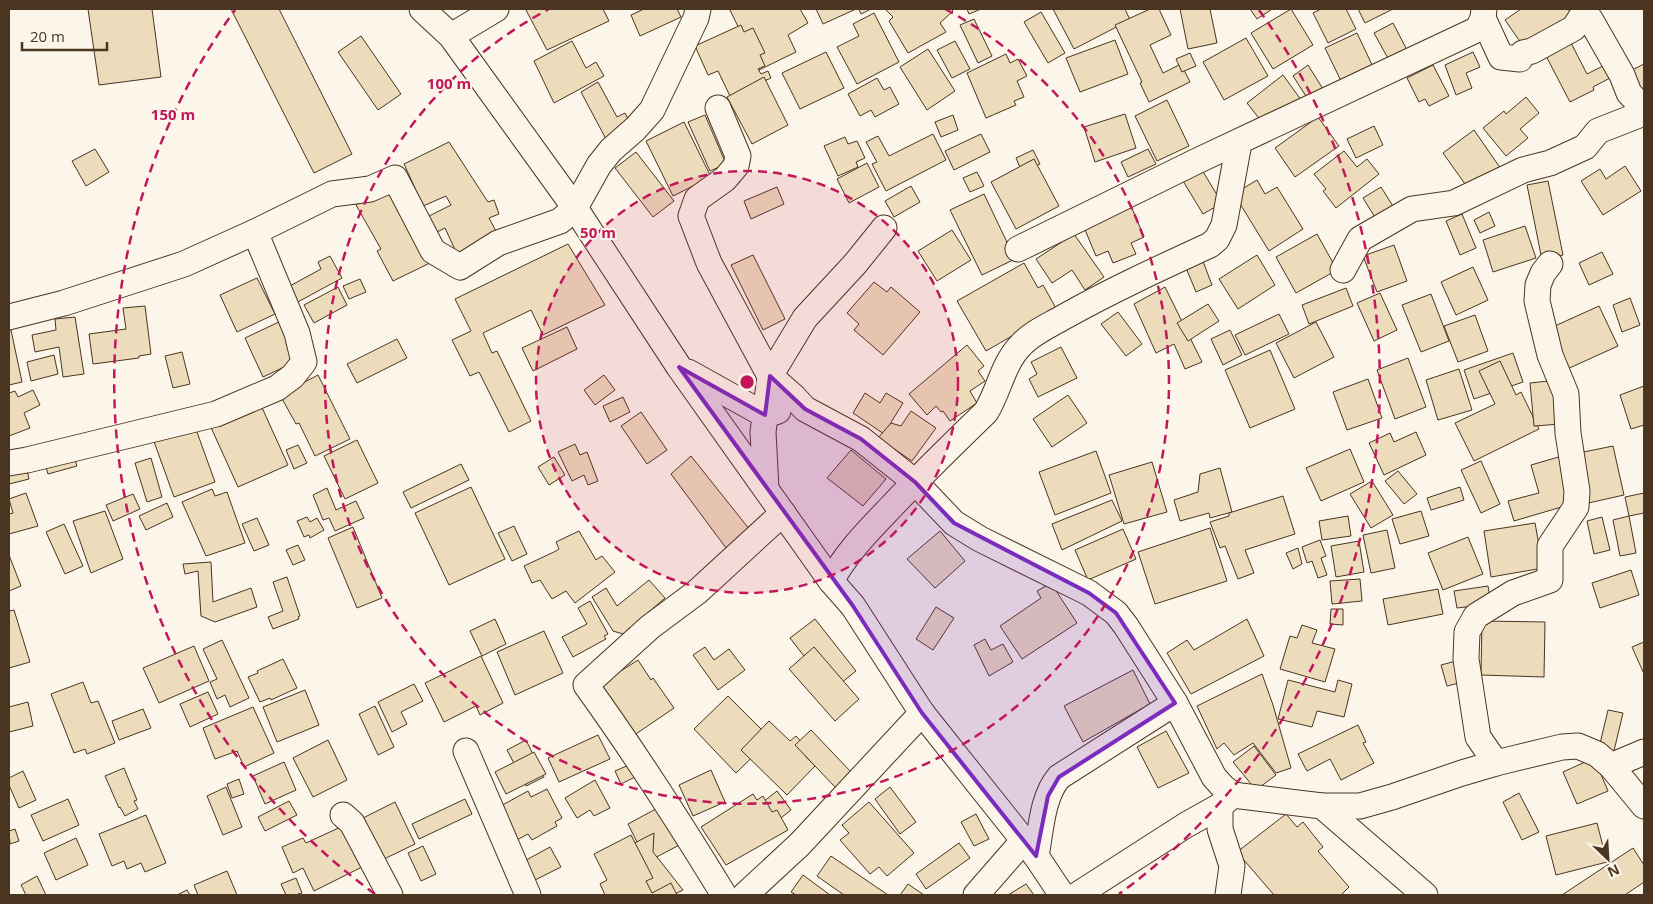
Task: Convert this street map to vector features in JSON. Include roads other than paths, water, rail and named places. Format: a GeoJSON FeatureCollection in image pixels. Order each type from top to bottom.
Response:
{"type":"FeatureCollection","features":[{"type":"Feature","properties":{"kind":"street"},"geometry":{"type":"LineString","coordinates":[[422,9],[451,36],[576,208],[680,367],[831,581],[853,606],[922,713],[1030,848],[1062,895]]}},
{"type":"Feature","properties":{"kind":"street"},"geometry":{"type":"LineString","coordinates":[[451,36],[496,9]]}},
{"type":"Feature","properties":{"kind":"street"},"geometry":{"type":"LineString","coordinates":[[9,317],[64,303],[184,264],[332,194],[370,190],[395,178],[433,251],[460,267],[498,243],[560,222],[576,208],[599,164],[652,110],[696,18],[698,9]]}},
{"type":"Feature","properties":{"kind":"street"},"geometry":{"type":"LineString","coordinates":[[1483,14],[1501,57],[1520,59],[1524,53],[1532,51],[1574,28],[1583,14],[1590,19],[1622,75],[1629,93],[1644,109]]}},
{"type":"Feature","properties":{"kind":"street"},"geometry":{"type":"LineString","coordinates":[[1018,249],[1197,161],[1478,29],[1483,14]]}},
{"type":"Feature","properties":{"kind":"street"},"geometry":{"type":"LineString","coordinates":[[718,108],[738,156],[736,166],[725,180],[697,198],[691,216],[709,263],[770,376],[805,409],[861,439],[915,482],[954,523],[980,539],[1089,593],[1116,613],[1175,704],[1214,777],[1223,787],[1227,800],[1220,829],[1232,866],[1228,895]]}},
{"type":"Feature","properties":{"kind":"street"},"geometry":{"type":"LineString","coordinates":[[1343,270],[1360,239],[1412,209],[1454,203],[1523,170],[1550,163],[1585,147],[1598,131],[1644,113]]}},
{"type":"Feature","properties":{"kind":"street"},"geometry":{"type":"LineString","coordinates":[[831,581],[847,555],[915,482],[986,412],[1013,354],[1030,336],[1086,305],[1210,245],[1217,239],[1224,225],[1239,142]]}},
{"type":"Feature","properties":{"kind":"street"},"geometry":{"type":"LineString","coordinates":[[766,489],[763,432],[770,376],[805,318],[855,264],[884,228]]}},
{"type":"Feature","properties":{"kind":"street"},"geometry":{"type":"LineString","coordinates":[[9,463],[216,414],[278,388],[293,376],[304,362],[297,333],[255,232]]}},
{"type":"Feature","properties":{"kind":"street"},"geometry":{"type":"LineString","coordinates":[[1496,763],[1478,737],[1466,659],[1467,632],[1476,616],[1505,597],[1550,580],[1550,546],[1576,507],[1566,394],[1550,355],[1537,301],[1538,285],[1543,273],[1550,264]]}},
{"type":"Feature","properties":{"kind":"street"},"geometry":{"type":"LineString","coordinates":[[680,367],[765,415],[787,409],[805,409]]}},
{"type":"Feature","properties":{"kind":"street"},"geometry":{"type":"LineString","coordinates":[[724,895],[676,817],[624,738],[586,685],[650,627],[697,592],[783,512]]}},
{"type":"Feature","properties":{"kind":"street"},"geometry":{"type":"LineString","coordinates":[[976,895],[1030,848],[1052,786],[1059,777],[1175,704]]}},
{"type":"Feature","properties":{"kind":"street"},"geometry":{"type":"LineString","coordinates":[[745,895],[800,844],[922,713]]}},
{"type":"Feature","properties":{"kind":"street"},"geometry":{"type":"LineString","coordinates":[[1077,895],[1227,800],[1322,806],[1360,806],[1462,773],[1562,746],[1578,746],[1597,754],[1611,766],[1644,806]]}},
{"type":"Feature","properties":{"kind":"street"},"geometry":{"type":"LineString","coordinates":[[466,751],[528,895]]}},
{"type":"Feature","properties":{"kind":"street"},"geometry":{"type":"LineString","coordinates":[[1611,766],[1644,752]]}},
{"type":"Feature","properties":{"kind":"street"},"geometry":{"type":"LineString","coordinates":[[1322,806],[1426,895]]}},
{"type":"Feature","properties":{"kind":"street"},"geometry":{"type":"LineString","coordinates":[[343,815],[352,823],[390,895]]}}]}
